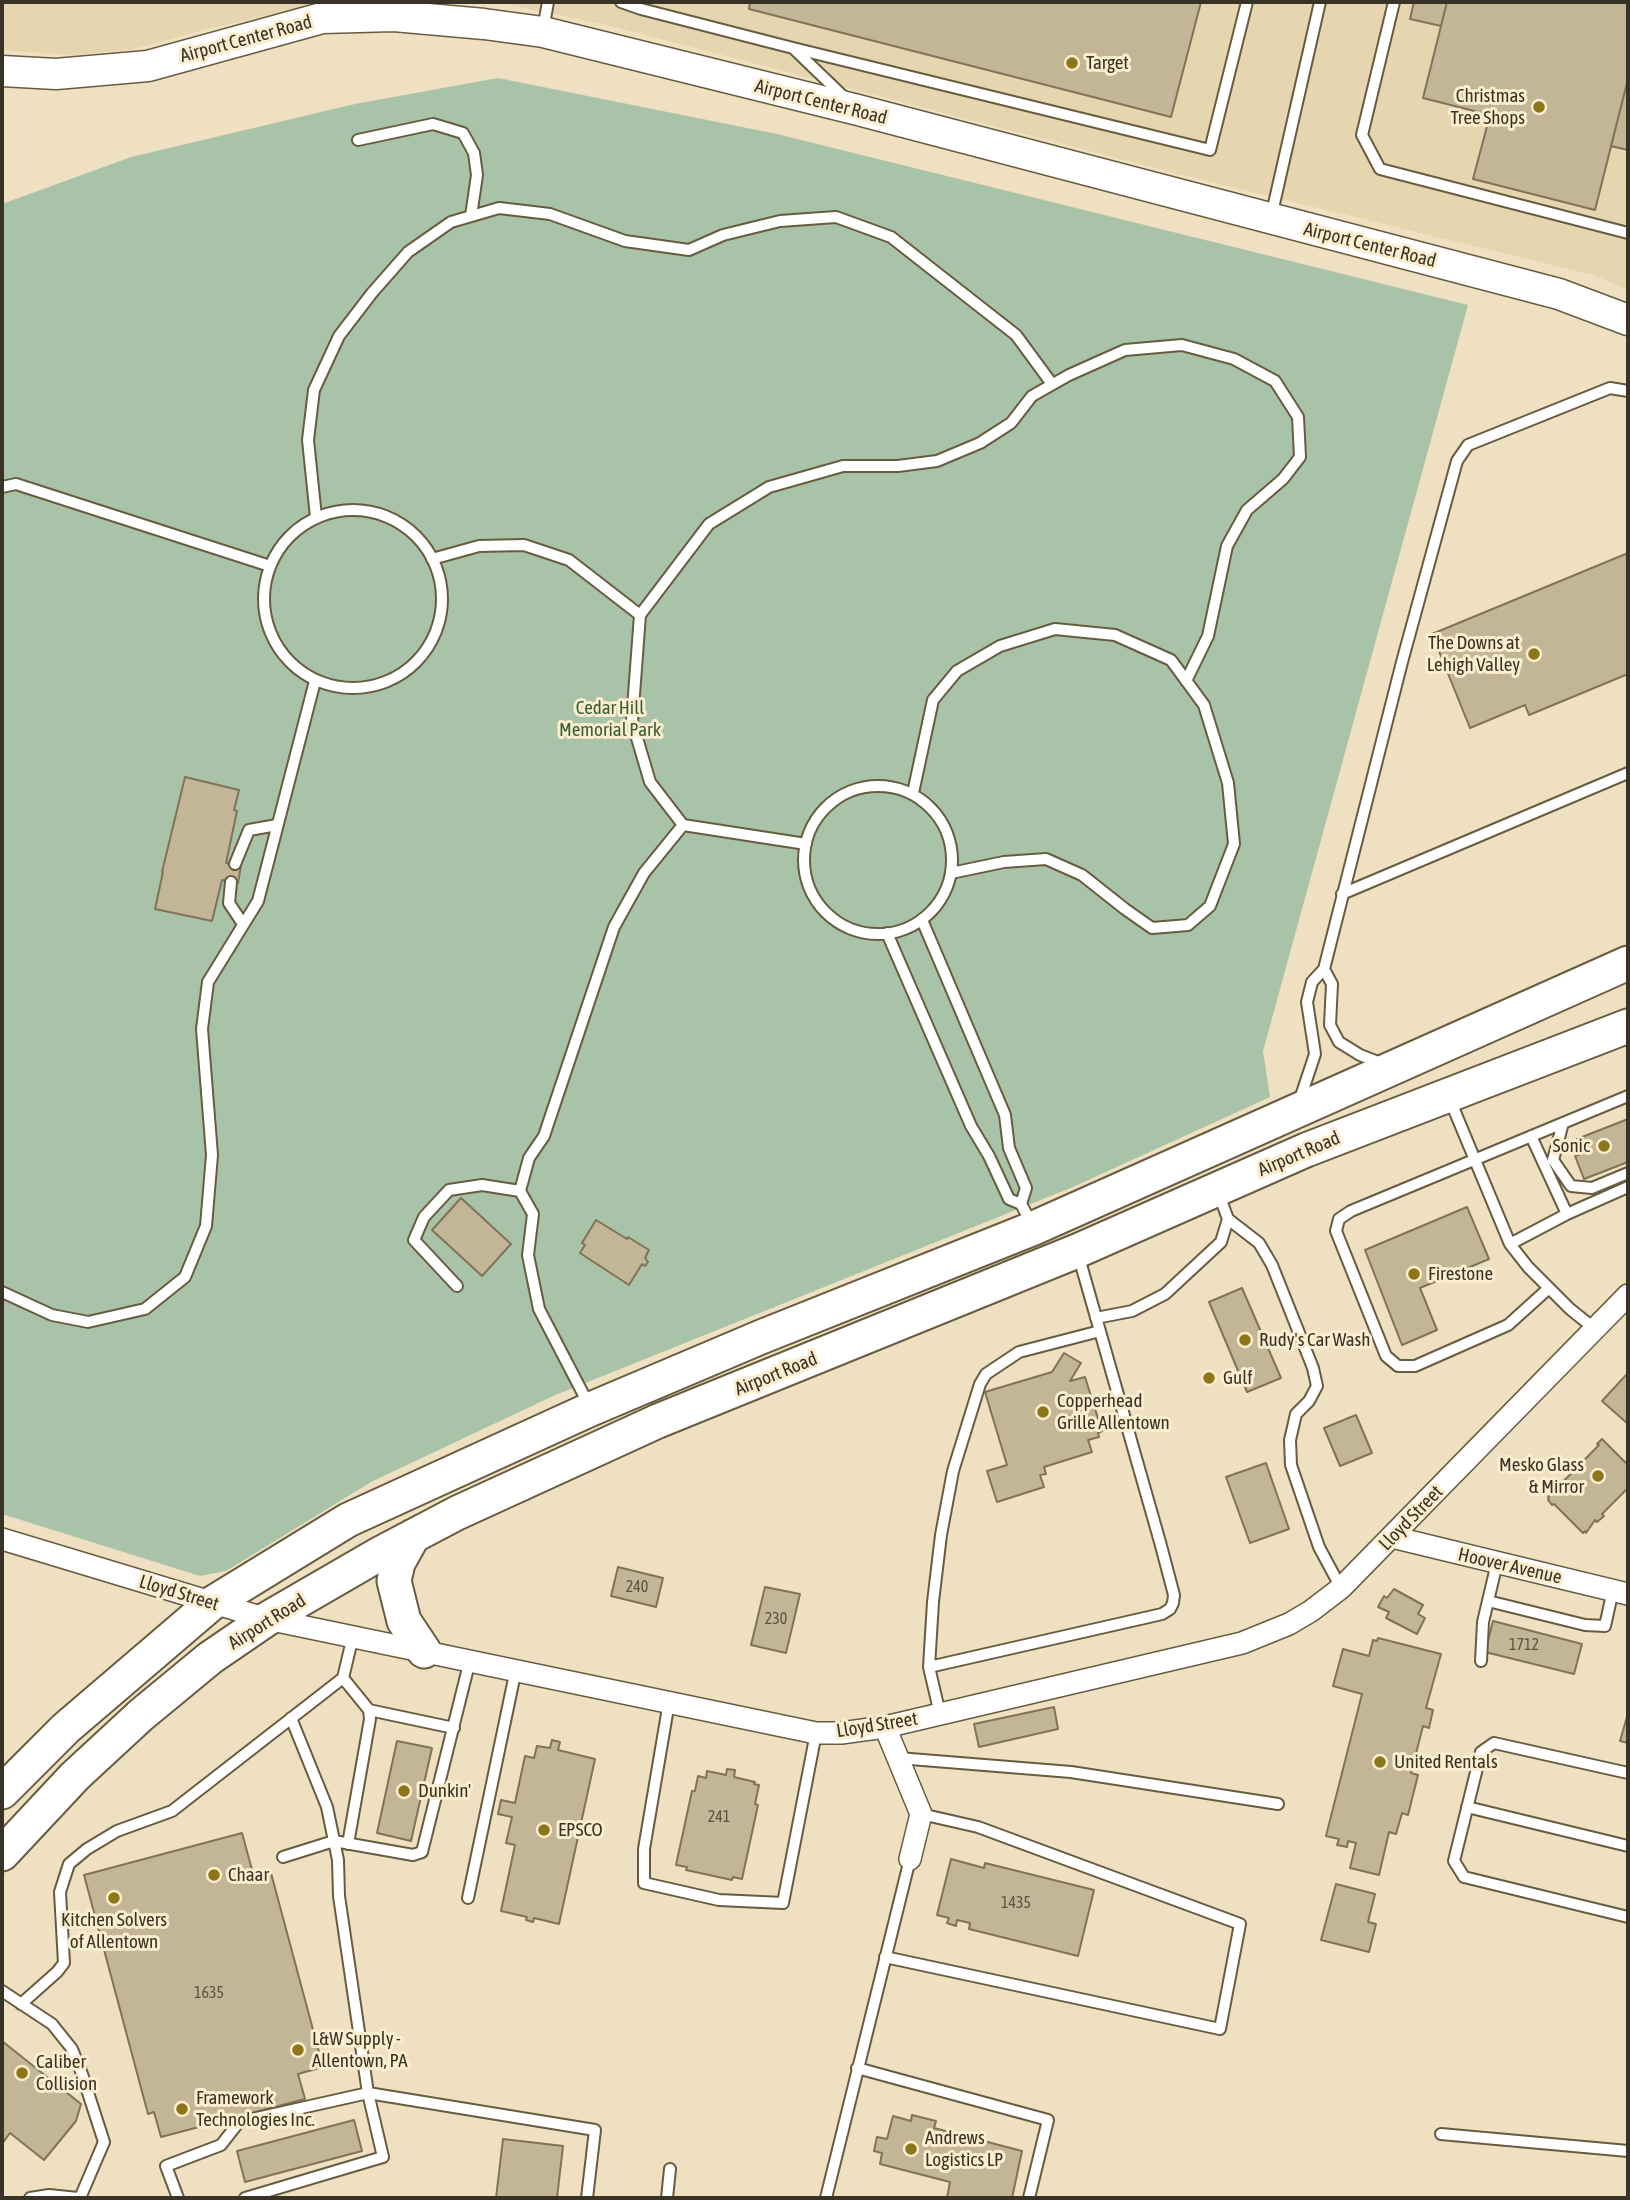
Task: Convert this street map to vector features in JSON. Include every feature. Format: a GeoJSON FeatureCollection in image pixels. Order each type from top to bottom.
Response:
{"type":"FeatureCollection","features":[{"type":"Feature","properties":{"kind":"main road","name":"Airport Road"},"geometry":{"type":"LineString","coordinates":[[2,1792],[66,1728],[211,1604],[348,1520],[591,1409],[761,1337],[1028,1216],[1296,1110],[1628,963]]}},
{"type":"Feature","properties":{"kind":"main road","name":"Airport Road"},"geometry":{"type":"LineString","coordinates":[[2,1854],[75,1776],[141,1715],[210,1658],[267,1619],[464,1510],[658,1421],[1077,1251],[1223,1204],[1306,1150],[1628,1026]]}},
{"type":"Feature","properties":{"kind":"main road"},"geometry":{"type":"LineString","coordinates":[[413,1536],[398,1563],[394,1581],[404,1621],[424,1651]]}},
{"type":"Feature","properties":{"kind":"street","name":"Airport Center Road"},"geometry":{"type":"LineString","coordinates":[[2,71],[56,74],[148,66],[322,18],[394,16],[543,32],[858,110],[1559,294],[1628,320]]}},
{"type":"Feature","properties":{"kind":"street","name":"Lloyd Street"},"geometry":{"type":"LineString","coordinates":[[2,1539],[267,1619],[816,1733],[841,1733],[885,1727],[1241,1643],[1289,1624],[1342,1588],[1628,1295]]}},
{"type":"Feature","properties":{"kind":"street","name":"Hoover Avenue"},"geometry":{"type":"LineString","coordinates":[[1392,1537],[1621,1592]]}},
{"type":"Feature","properties":{"kind":"street"},"geometry":{"type":"LineString","coordinates":[[885,1727],[921,1814],[910,1858]]}},
{"type":"Feature","properties":{"kind":"lane"},"geometry":{"type":"LineString","coordinates":[[543,32],[548,2]]}},
{"type":"Feature","properties":{"kind":"lane"},"geometry":{"type":"LineString","coordinates":[[621,2],[793,48],[1210,150],[1247,2]]}},
{"type":"Feature","properties":{"kind":"lane"},"geometry":{"type":"LineString","coordinates":[[1270,219],[1321,2]]}},
{"type":"Feature","properties":{"kind":"lane"},"geometry":{"type":"LineString","coordinates":[[1394,2],[1362,135],[1380,169],[1628,233]]}},
{"type":"Feature","properties":{"kind":"lane"},"geometry":{"type":"LineString","coordinates":[[793,48],[858,110]]}},
{"type":"Feature","properties":{"kind":"lane"},"geometry":{"type":"LineString","coordinates":[[358,140],[433,124],[463,133],[474,153],[477,175],[471,216]]}},
{"type":"Feature","properties":{"kind":"lane"},"geometry":{"type":"LineString","coordinates":[[316,517],[308,440],[314,390],[339,336],[408,252],[451,222],[499,208],[550,214],[625,241],[689,250],[723,235],[779,221],[836,217],[891,237],[1016,335],[1052,384]]}},
{"type":"Feature","properties":{"kind":"lane"},"geometry":{"type":"LineString","coordinates":[[806,844],[682,825],[650,782],[632,721],[640,615],[709,524],[769,487],[843,466],[898,466],[937,461],[980,443],[1011,423],[1032,396],[1052,384],[1125,350],[1182,345],[1234,359],[1275,382],[1298,417],[1300,457],[1283,480],[1247,510],[1227,546],[1208,636],[1186,681]]}},
{"type":"Feature","properties":{"kind":"lane"},"geometry":{"type":"LineString","coordinates":[[1296,1110],[1315,1054],[1307,1002],[1312,982],[1324,969],[1457,461],[1468,445],[1610,388],[1628,391]]}},
{"type":"Feature","properties":{"kind":"lane"},"geometry":{"type":"LineString","coordinates":[[2,480],[270,566]]}},
{"type":"Feature","properties":{"kind":"lane"},"geometry":{"type":"LineString","coordinates":[[2,487],[16,484]]}},
{"type":"Feature","properties":{"kind":"lane"},"geometry":{"type":"LineString","coordinates":[[345,510],[376,512],[403,525],[425,546],[432,559],[439,573],[443,603],[436,632],[422,657],[400,676],[373,687],[343,689],[315,681],[291,665],[273,642],[264,615],[264,585],[272,558],[290,534],[316,517],[345,510]]}},
{"type":"Feature","properties":{"kind":"lane"},"geometry":{"type":"LineString","coordinates":[[432,559],[479,546],[524,545],[569,560],[640,615]]}},
{"type":"Feature","properties":{"kind":"lane"},"geometry":{"type":"LineString","coordinates":[[913,793],[933,700],[957,671],[1000,646],[1055,629],[1115,635],[1171,660],[1204,705],[1228,783],[1234,844],[1210,906],[1188,925],[1152,928],[1082,875],[1046,859],[1004,862],[951,873]]}},
{"type":"Feature","properties":{"kind":"lane"},"geometry":{"type":"LineString","coordinates":[[2,1292],[52,1315],[88,1322],[145,1309],[186,1277],[206,1226],[212,1155],[202,1029],[208,982],[258,901],[315,681]]}},
{"type":"Feature","properties":{"kind":"lane"},"geometry":{"type":"LineString","coordinates":[[1342,894],[1628,773]]}},
{"type":"Feature","properties":{"kind":"lane"},"geometry":{"type":"LineString","coordinates":[[863,786],[889,786],[913,793],[933,809],[947,830],[953,855],[951,880],[940,903],[922,920],[899,932],[875,934],[852,929],[831,917],[815,899],[806,877],[804,853],[810,830],[822,810],[841,795],[863,786]]}},
{"type":"Feature","properties":{"kind":"lane"},"geometry":{"type":"LineString","coordinates":[[235,864],[248,830],[277,825]]}},
{"type":"Feature","properties":{"kind":"lane"},"geometry":{"type":"LineString","coordinates":[[591,1409],[540,1309],[528,1255],[533,1214],[520,1191],[529,1158],[544,1136],[614,927],[644,873],[682,825]]}},
{"type":"Feature","properties":{"kind":"lane"},"geometry":{"type":"LineString","coordinates":[[231,882],[229,903],[243,924]]}},
{"type":"Feature","properties":{"kind":"lane"},"geometry":{"type":"LineString","coordinates":[[922,920],[1005,1115],[1009,1148],[1026,1188],[1028,1216]]}},
{"type":"Feature","properties":{"kind":"lane"},"geometry":{"type":"LineString","coordinates":[[887,933],[971,1126],[989,1156],[1009,1199],[1028,1216]]}},
{"type":"Feature","properties":{"kind":"lane"},"geometry":{"type":"LineString","coordinates":[[1324,969],[1332,984],[1330,1026],[1339,1042],[1360,1055],[1392,1068]]}},
{"type":"Feature","properties":{"kind":"lane"},"geometry":{"type":"LineString","coordinates":[[1448,1096],[1510,1244],[1528,1267],[1570,1309],[1595,1329]]}},
{"type":"Feature","properties":{"kind":"lane"},"geometry":{"type":"LineString","coordinates":[[1549,1288],[1508,1325],[1415,1366],[1398,1366],[1386,1356],[1336,1231],[1339,1219],[1351,1211],[1628,1096]]}},
{"type":"Feature","properties":{"kind":"lane"},"geometry":{"type":"LineString","coordinates":[[1563,1123],[1553,1160],[1571,1186],[1592,1188],[1628,1173]]}},
{"type":"Feature","properties":{"kind":"lane"},"geometry":{"type":"LineString","coordinates":[[1531,1136],[1567,1214]]}},
{"type":"Feature","properties":{"kind":"lane"},"geometry":{"type":"LineString","coordinates":[[989,1156],[1009,1148]]}},
{"type":"Feature","properties":{"kind":"lane"},"geometry":{"type":"LineString","coordinates":[[457,1286],[414,1240],[424,1217],[449,1191],[482,1185],[520,1191]]}},
{"type":"Feature","properties":{"kind":"lane"},"geometry":{"type":"LineString","coordinates":[[1510,1244],[1567,1214],[1628,1187]]}},
{"type":"Feature","properties":{"kind":"lane"},"geometry":{"type":"LineString","coordinates":[[1096,1318],[1132,1311],[1165,1294],[1221,1242],[1223,1204]]}},
{"type":"Feature","properties":{"kind":"lane"},"geometry":{"type":"LineString","coordinates":[[1223,1204],[1259,1243],[1272,1265],[1313,1368],[1317,1386],[1309,1401],[1296,1414],[1290,1440],[1291,1465],[1319,1547],[1342,1588]]}},
{"type":"Feature","properties":{"kind":"lane"},"geometry":{"type":"LineString","coordinates":[[929,1667],[1162,1614],[1170,1609],[1173,1603],[1174,1595],[1167,1569],[1077,1251]]}},
{"type":"Feature","properties":{"kind":"lane"},"geometry":{"type":"LineString","coordinates":[[940,1714],[929,1667],[943,1513],[980,1384],[986,1374],[1019,1352],[1100,1331]]}},
{"type":"Feature","properties":{"kind":"lane"},"geometry":{"type":"LineString","coordinates":[[1481,1661],[1483,1622],[1497,1563]]}},
{"type":"Feature","properties":{"kind":"lane"},"geometry":{"type":"LineString","coordinates":[[1488,1601],[1585,1625],[1605,1626],[1621,1592]]}},
{"type":"Feature","properties":{"kind":"lane"},"geometry":{"type":"LineString","coordinates":[[21,2004],[64,1963],[60,1892],[69,1864],[87,1849],[117,1831],[172,1811],[343,1678],[354,1636]]}},
{"type":"Feature","properties":{"kind":"lane"},"geometry":{"type":"LineString","coordinates":[[283,1857],[334,1842],[413,1854],[422,1852],[470,1660]]}},
{"type":"Feature","properties":{"kind":"lane"},"geometry":{"type":"LineString","coordinates":[[468,1898],[516,1669]]}},
{"type":"Feature","properties":{"kind":"lane"},"geometry":{"type":"LineString","coordinates":[[343,1678],[369,1710],[370,1719],[348,1844]]}},
{"type":"Feature","properties":{"kind":"lane"},"geometry":{"type":"LineString","coordinates":[[669,1702],[644,1849],[644,1883],[719,1899],[783,1903],[816,1733]]}},
{"type":"Feature","properties":{"kind":"lane"},"geometry":{"type":"LineString","coordinates":[[369,1710],[454,1728]]}},
{"type":"Feature","properties":{"kind":"lane"},"geometry":{"type":"LineString","coordinates":[[245,2198],[383,2157],[369,2093],[339,1896],[338,1860],[327,1807],[291,1718]]}},
{"type":"Feature","properties":{"kind":"lane"},"geometry":{"type":"LineString","coordinates":[[1628,1773],[1494,1743],[1481,1752],[1454,1861],[1464,1877],[1628,1917]]}},
{"type":"Feature","properties":{"kind":"lane"},"geometry":{"type":"LineString","coordinates":[[898,1758],[1071,1772],[1278,1804]]}},
{"type":"Feature","properties":{"kind":"lane"},"geometry":{"type":"LineString","coordinates":[[1467,1807],[1628,1846]]}},
{"type":"Feature","properties":{"kind":"lane"},"geometry":{"type":"LineString","coordinates":[[885,1957],[1220,2029],[1240,1923],[978,1827],[921,1814]]}},
{"type":"Feature","properties":{"kind":"lane"},"geometry":{"type":"LineString","coordinates":[[825,2198],[910,1858]]}},
{"type":"Feature","properties":{"kind":"lane"},"geometry":{"type":"LineString","coordinates":[[2,1991],[52,2024],[72,2049],[104,2141],[79,2198],[49,2195],[30,2198]]}},
{"type":"Feature","properties":{"kind":"lane"},"geometry":{"type":"LineString","coordinates":[[857,2068],[1048,2120],[1029,2198]]}},
{"type":"Feature","properties":{"kind":"lane"},"geometry":{"type":"LineString","coordinates":[[178,2198],[166,2166],[221,2145],[239,2122],[369,2093],[595,2130],[587,2198]]}},
{"type":"Feature","properties":{"kind":"lane"},"geometry":{"type":"LineString","coordinates":[[1441,2134],[1628,2151]]}},
{"type":"Feature","properties":{"kind":"lane"},"geometry":{"type":"LineString","coordinates":[[667,2198],[670,2169]]}},
{"type":"Feature","properties":{"kind":"shaded area"},"geometry":{"type":"Polygon","coordinates":[[[2,2],[327,2],[207,29],[130,50],[73,55],[2,50],[2,2]]]}},
{"type":"Feature","properties":{"kind":"shaded area"},"geometry":{"type":"Polygon","coordinates":[[[496,2],[1628,2],[1628,290],[1593,275],[1166,171],[611,26],[496,2]]]}},
{"type":"Feature","properties":{"kind":"green space","name":"Cedar Hill Memorial Park"},"geometry":{"type":"Polygon","coordinates":[[[498,78],[777,134],[1468,305],[1263,1051],[1270,1097],[1073,1187],[553,1396],[371,1482],[226,1571],[200,1576],[2,1514],[2,204],[131,157],[355,104],[498,78]]]}},
{"type":"Feature","properties":{"kind":"building","name":"Target"},"geometry":{"type":"Polygon","coordinates":[[[750,2],[1201,2],[1171,117],[749,9],[750,2]]]}},
{"type":"Feature","properties":{"kind":"building"},"geometry":{"type":"Polygon","coordinates":[[[1414,2],[1447,2],[1441,26],[1410,19],[1414,2]]]}},
{"type":"Feature","properties":{"kind":"building","name":"Christmas Tree Shops"},"geometry":{"type":"Polygon","coordinates":[[[1447,2],[1628,2],[1628,79],[1595,210],[1473,179],[1490,115],[1423,98],[1447,2]]]}},
{"type":"Feature","properties":{"kind":"building"},"geometry":{"type":"Polygon","coordinates":[[[1628,79],[1628,150],[1611,146],[1628,79]]]}},
{"type":"Feature","properties":{"kind":"building","name":"The Downs at Lehigh Valley"},"geometry":{"type":"Polygon","coordinates":[[[1628,553],[1628,674],[1529,715],[1525,705],[1470,728],[1432,634],[1628,553]]]}},
{"type":"Feature","properties":{"kind":"building"},"geometry":{"type":"Polygon","coordinates":[[[185,777],[239,790],[226,863],[241,866],[238,883],[222,880],[212,921],[155,909],[185,777]]]}},
{"type":"Feature","properties":{"kind":"building","name":"Sonic"},"geometry":{"type":"Polygon","coordinates":[[[1628,1119],[1628,1162],[1584,1179],[1575,1156],[1583,1153],[1577,1139],[1628,1119]]]}},
{"type":"Feature","properties":{"kind":"building"},"geometry":{"type":"Polygon","coordinates":[[[461,1198],[511,1244],[482,1276],[432,1230],[461,1198]]]}},
{"type":"Feature","properties":{"kind":"building","name":"Firestone"},"geometry":{"type":"Polygon","coordinates":[[[1467,1207],[1489,1259],[1420,1288],[1437,1330],[1402,1345],[1365,1250],[1467,1207]]]}},
{"type":"Feature","properties":{"kind":"building"},"geometry":{"type":"Polygon","coordinates":[[[596,1220],[649,1250],[645,1258],[648,1262],[645,1266],[642,1264],[629,1285],[580,1253],[585,1245],[582,1243],[596,1220]]]}},
{"type":"Feature","properties":{"kind":"building","name":"Rudy's Car Wash"},"geometry":{"type":"Polygon","coordinates":[[[1242,1288],[1281,1378],[1247,1392],[1209,1302],[1242,1288]]]}},
{"type":"Feature","properties":{"kind":"building","name":"Copperhead Grille Allentown"},"geometry":{"type":"Polygon","coordinates":[[[1064,1353],[1081,1363],[1070,1381],[1085,1377],[1102,1431],[1098,1433],[1099,1437],[1088,1440],[1092,1452],[1044,1467],[1046,1474],[1040,1475],[1044,1487],[997,1502],[987,1471],[1007,1465],[985,1392],[1052,1372],[1064,1353]]]}},
{"type":"Feature","properties":{"kind":"building"},"geometry":{"type":"Polygon","coordinates":[[[1628,1375],[1628,1424],[1602,1401],[1628,1375]]]}},
{"type":"Feature","properties":{"kind":"building"},"geometry":{"type":"Polygon","coordinates":[[[1356,1415],[1372,1453],[1340,1466],[1324,1428],[1356,1415]]]}},
{"type":"Feature","properties":{"kind":"building","name":"Mesko Glass & Mirror"},"geometry":{"type":"Polygon","coordinates":[[[1602,1439],[1628,1465],[1628,1488],[1602,1514],[1604,1516],[1597,1522],[1595,1520],[1586,1533],[1583,1533],[1552,1505],[1548,1497],[1602,1439]]]}},
{"type":"Feature","properties":{"kind":"building"},"geometry":{"type":"Polygon","coordinates":[[[1266,1463],[1289,1529],[1250,1543],[1226,1477],[1266,1463]]]}},
{"type":"Feature","properties":{"kind":"building"},"geometry":{"type":"Polygon","coordinates":[[[618,1567],[663,1578],[656,1607],[611,1596],[618,1567]]]}},
{"type":"Feature","properties":{"kind":"building"},"geometry":{"type":"Polygon","coordinates":[[[765,1587],[800,1594],[786,1653],[751,1645],[765,1587]]]}},
{"type":"Feature","properties":{"kind":"building"},"geometry":{"type":"Polygon","coordinates":[[[1394,1589],[1423,1605],[1418,1614],[1425,1618],[1417,1634],[1386,1618],[1389,1612],[1378,1607],[1384,1596],[1387,1598],[1394,1589]]]}},
{"type":"Feature","properties":{"kind":"building"},"geometry":{"type":"Polygon","coordinates":[[[1493,1621],[1582,1644],[1574,1674],[1485,1652],[1493,1621]]]}},
{"type":"Feature","properties":{"kind":"building","name":"United Rentals"},"geometry":{"type":"Polygon","coordinates":[[[1378,1638],[1441,1654],[1426,1708],[1433,1710],[1429,1728],[1423,1726],[1411,1773],[1418,1775],[1408,1815],[1402,1813],[1396,1834],[1389,1832],[1379,1875],[1350,1868],[1356,1843],[1348,1841],[1347,1847],[1337,1845],[1339,1839],[1326,1836],[1362,1694],[1333,1686],[1343,1649],[1369,1656],[1373,1640],[1377,1641],[1378,1638]]]}},
{"type":"Feature","properties":{"kind":"building"},"geometry":{"type":"Polygon","coordinates":[[[1054,1707],[1058,1729],[979,1747],[974,1724],[1054,1707]]]}},
{"type":"Feature","properties":{"kind":"building"},"geometry":{"type":"Polygon","coordinates":[[[1628,1713],[1628,1743],[1620,1741],[1628,1713]]]}},
{"type":"Feature","properties":{"kind":"building","name":"EPSCO"},"geometry":{"type":"Polygon","coordinates":[[[552,1740],[560,1742],[558,1750],[595,1759],[559,1924],[534,1918],[533,1922],[526,1920],[527,1917],[501,1911],[515,1845],[506,1843],[512,1817],[498,1814],[501,1800],[515,1803],[525,1756],[534,1758],[537,1746],[550,1748],[552,1740]]]}},
{"type":"Feature","properties":{"kind":"building","name":"Dunkin'"},"geometry":{"type":"Polygon","coordinates":[[[397,1741],[432,1748],[411,1841],[377,1833],[397,1741]]]}},
{"type":"Feature","properties":{"kind":"building"},"geometry":{"type":"Polygon","coordinates":[[[727,1769],[735,1770],[734,1777],[759,1785],[755,1804],[758,1805],[742,1879],[733,1877],[732,1880],[686,1870],[687,1867],[676,1865],[692,1791],[695,1791],[698,1776],[706,1778],[707,1771],[726,1775],[727,1769]]]}},
{"type":"Feature","properties":{"kind":"building"},"geometry":{"type":"Polygon","coordinates":[[[242,1833],[254,1877],[271,1873],[323,2067],[298,2074],[305,2099],[161,2137],[154,2112],[148,2114],[84,1875],[242,1833]]]}},
{"type":"Feature","properties":{"kind":"building"},"geometry":{"type":"Polygon","coordinates":[[[951,1859],[984,1868],[985,1863],[1094,1890],[1078,1956],[969,1929],[970,1923],[957,1920],[956,1926],[947,1923],[949,1918],[937,1915],[951,1859]]]}},
{"type":"Feature","properties":{"kind":"building"},"geometry":{"type":"Polygon","coordinates":[[[1336,1884],[1375,1894],[1368,1922],[1376,1924],[1369,1952],[1321,1940],[1336,1884]]]}},
{"type":"Feature","properties":{"kind":"building","name":"Caliber Collision"},"geometry":{"type":"Polygon","coordinates":[[[2,2041],[81,2104],[76,2121],[44,2160],[10,2133],[2,2144],[2,2041]]]}},
{"type":"Feature","properties":{"kind":"building"},"geometry":{"type":"Polygon","coordinates":[[[912,2115],[936,2121],[934,2128],[1022,2151],[1012,2198],[947,2198],[950,2182],[880,2164],[882,2153],[874,2151],[877,2137],[887,2139],[893,2116],[911,2121],[912,2115]]]}},
{"type":"Feature","properties":{"kind":"building"},"geometry":{"type":"Polygon","coordinates":[[[354,2120],[362,2151],[245,2182],[237,2151],[354,2120]]]}},
{"type":"Feature","properties":{"kind":"building"},"geometry":{"type":"Polygon","coordinates":[[[503,2139],[563,2146],[557,2198],[496,2198],[503,2139]]]}},
{"type":"Feature","properties":{"kind":"place","name":"Target"},"geometry":{"type":"Point","coordinates":[1072,63]}},
{"type":"Feature","properties":{"kind":"place","name":"Christmas Tree Shops"},"geometry":{"type":"Point","coordinates":[1539,107]}},
{"type":"Feature","properties":{"kind":"place","name":"The Downs at Lehigh Valley"},"geometry":{"type":"Point","coordinates":[1534,654]}},
{"type":"Feature","properties":{"kind":"place","name":"Sonic"},"geometry":{"type":"Point","coordinates":[1604,1146]}},
{"type":"Feature","properties":{"kind":"place","name":"Firestone"},"geometry":{"type":"Point","coordinates":[1414,1274]}},
{"type":"Feature","properties":{"kind":"place","name":"Rudy's Car Wash"},"geometry":{"type":"Point","coordinates":[1245,1340]}},
{"type":"Feature","properties":{"kind":"place","name":"Gulf"},"geometry":{"type":"Point","coordinates":[1209,1378]}},
{"type":"Feature","properties":{"kind":"place","name":"Copperhead Grille Allentown"},"geometry":{"type":"Point","coordinates":[1043,1412]}},
{"type":"Feature","properties":{"kind":"place","name":"Mesko Glass & Mirror"},"geometry":{"type":"Point","coordinates":[1598,1476]}},
{"type":"Feature","properties":{"kind":"place","name":"United Rentals"},"geometry":{"type":"Point","coordinates":[1380,1762]}},
{"type":"Feature","properties":{"kind":"place","name":"Dunkin'"},"geometry":{"type":"Point","coordinates":[404,1791]}},
{"type":"Feature","properties":{"kind":"place","name":"EPSCO"},"geometry":{"type":"Point","coordinates":[544,1830]}},
{"type":"Feature","properties":{"kind":"place","name":"Chaar"},"geometry":{"type":"Point","coordinates":[214,1875]}},
{"type":"Feature","properties":{"kind":"place","name":"Kitchen Solvers of Allentown"},"geometry":{"type":"Point","coordinates":[114,1898]}},
{"type":"Feature","properties":{"kind":"place","name":"L&W Supply - Allentown, PA"},"geometry":{"type":"Point","coordinates":[298,2050]}},
{"type":"Feature","properties":{"kind":"place","name":"Caliber Collision"},"geometry":{"type":"Point","coordinates":[22,2073]}},
{"type":"Feature","properties":{"kind":"place","name":"Framework Technologies Inc."},"geometry":{"type":"Point","coordinates":[182,2109]}},
{"type":"Feature","properties":{"kind":"place","name":"Andrews Logistics LP"},"geometry":{"type":"Point","coordinates":[911,2149]}}]}
